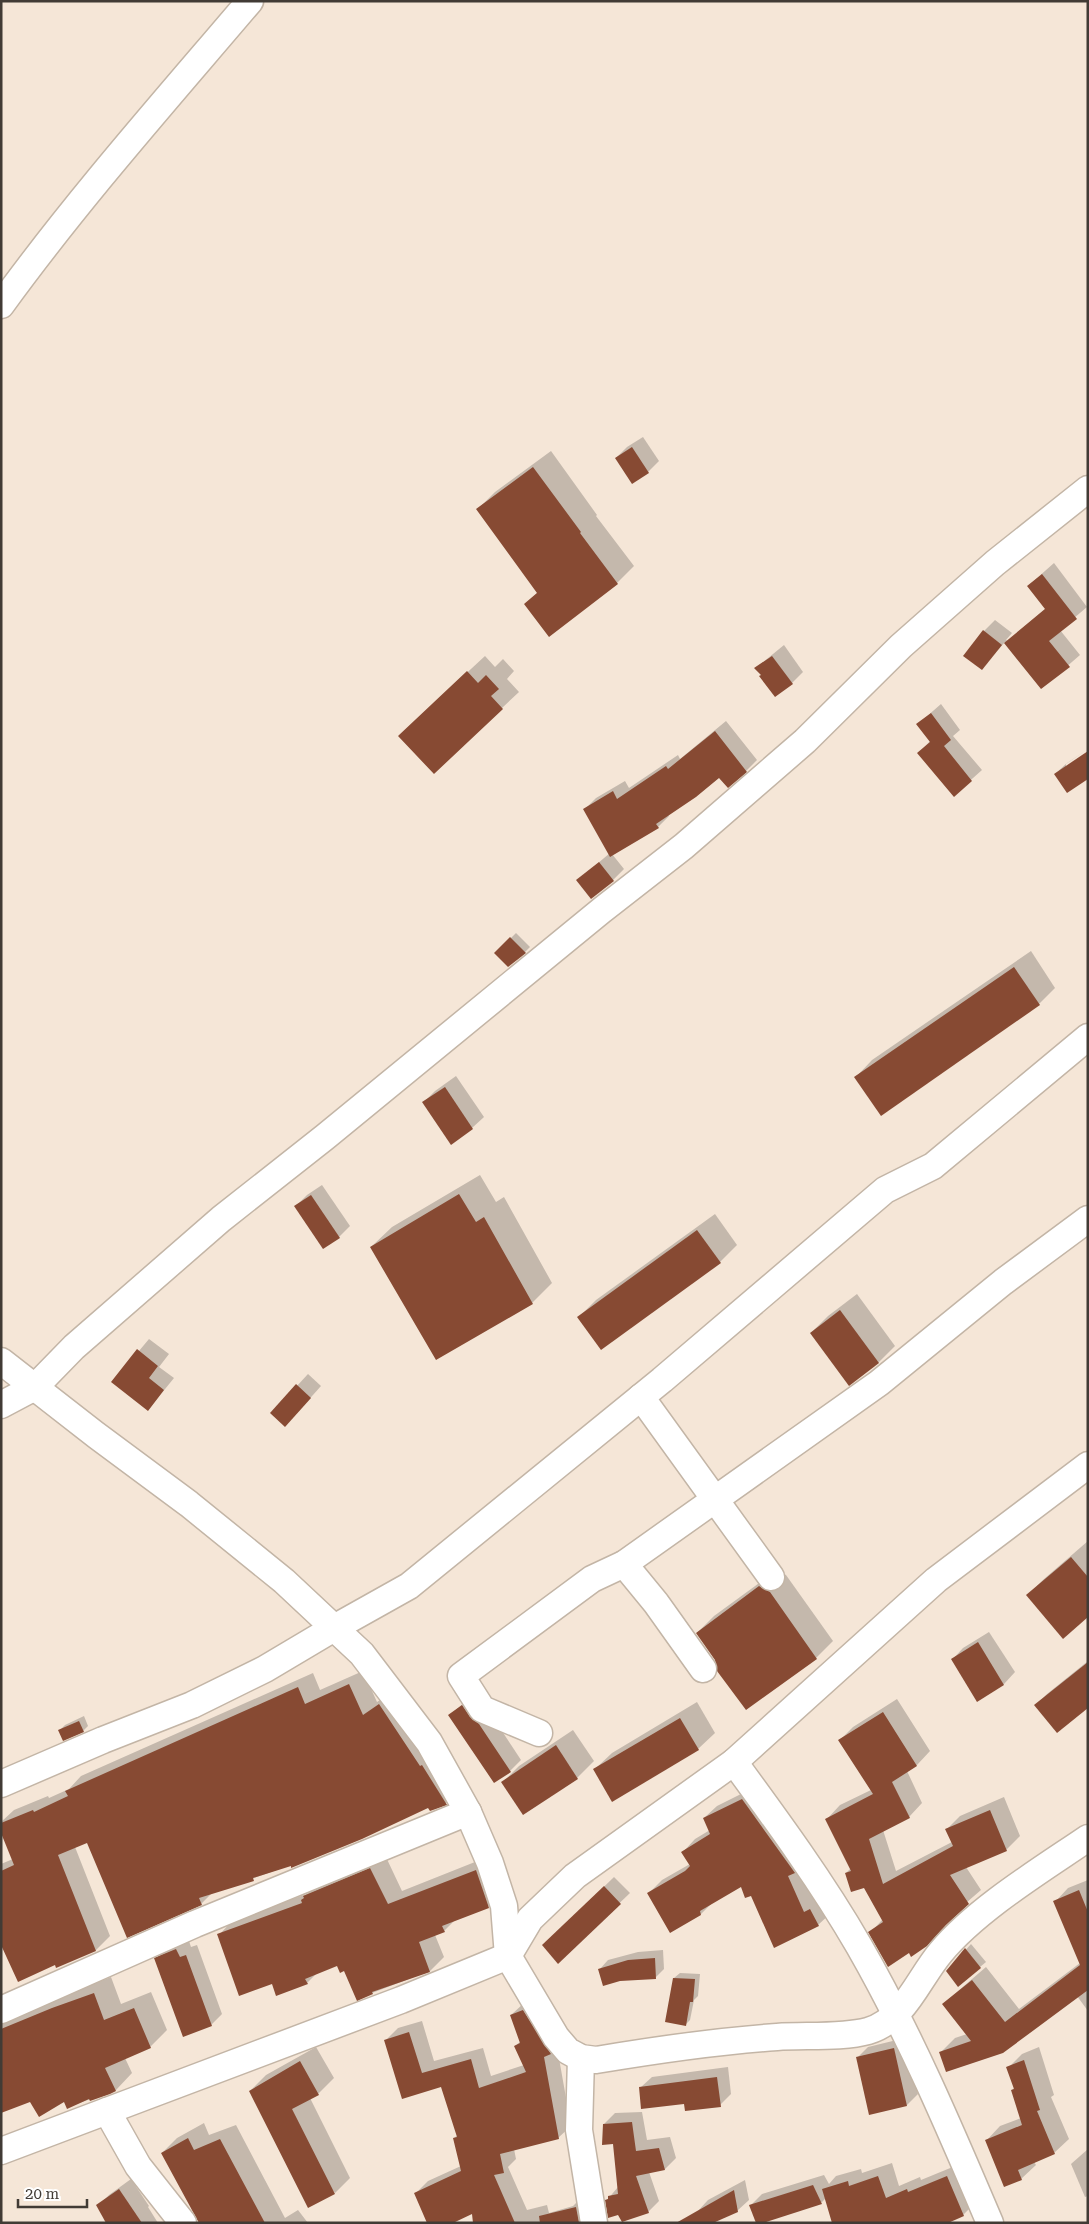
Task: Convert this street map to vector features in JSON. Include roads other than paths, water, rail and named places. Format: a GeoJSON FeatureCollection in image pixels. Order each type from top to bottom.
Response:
{"type":"FeatureCollection","features":[{"type":"Feature","properties":{"kind":"street"},"geometry":{"type":"LineString","coordinates":[[1,305],[25,272],[134,138],[250,1]]}},
{"type":"Feature","properties":{"kind":"street"},"geometry":{"type":"LineString","coordinates":[[1,1405],[35,1386],[74,1347],[221,1219],[325,1137],[602,910],[684,846],[805,741],[902,646],[995,563],[1088,489]]}},
{"type":"Feature","properties":{"kind":"street"},"geometry":{"type":"LineString","coordinates":[[1,1784],[103,1740],[192,1705],[266,1669],[409,1586],[641,1397],[885,1190],[933,1166],[1088,1037]]}},
{"type":"Feature","properties":{"kind":"street"},"geometry":{"type":"LineString","coordinates":[[539,1733],[482,1709],[461,1676],[592,1579],[624,1564],[879,1383],[1003,1282],[1088,1219]]}},
{"type":"Feature","properties":{"kind":"street"},"geometry":{"type":"LineString","coordinates":[[1,1361],[189,1504],[284,1581],[362,1654],[429,1742],[468,1812],[490,1863],[504,1906],[508,1956],[556,2036],[568,2050],[581,2058],[596,2060],[717,2043],[868,2031],[896,2016],[942,1951],[978,1917],[1027,1879],[1088,1838]]}},
{"type":"Feature","properties":{"kind":"street"},"geometry":{"type":"LineString","coordinates":[[641,1397],[772,1577]]}},
{"type":"Feature","properties":{"kind":"street"},"geometry":{"type":"LineString","coordinates":[[1,2151],[401,2000],[508,1956],[530,1919],[575,1876],[734,1762],[936,1580],[1088,1465]]}},
{"type":"Feature","properties":{"kind":"street"},"geometry":{"type":"LineString","coordinates":[[624,1564],[656,1603],[703,1670]]}},
{"type":"Feature","properties":{"kind":"street"},"geometry":{"type":"LineString","coordinates":[[734,1762],[792,1842],[859,1946],[896,2016],[947,2121],[990,2223]]}},
{"type":"Feature","properties":{"kind":"street"},"geometry":{"type":"LineString","coordinates":[[1,2010],[195,1924],[468,1812]]}},
{"type":"Feature","properties":{"kind":"street"},"geometry":{"type":"LineString","coordinates":[[581,2058],[579,2130],[594,2223]]}},
{"type":"Feature","properties":{"kind":"street"},"geometry":{"type":"LineString","coordinates":[[107,2111],[138,2166],[183,2223]]}}]}
